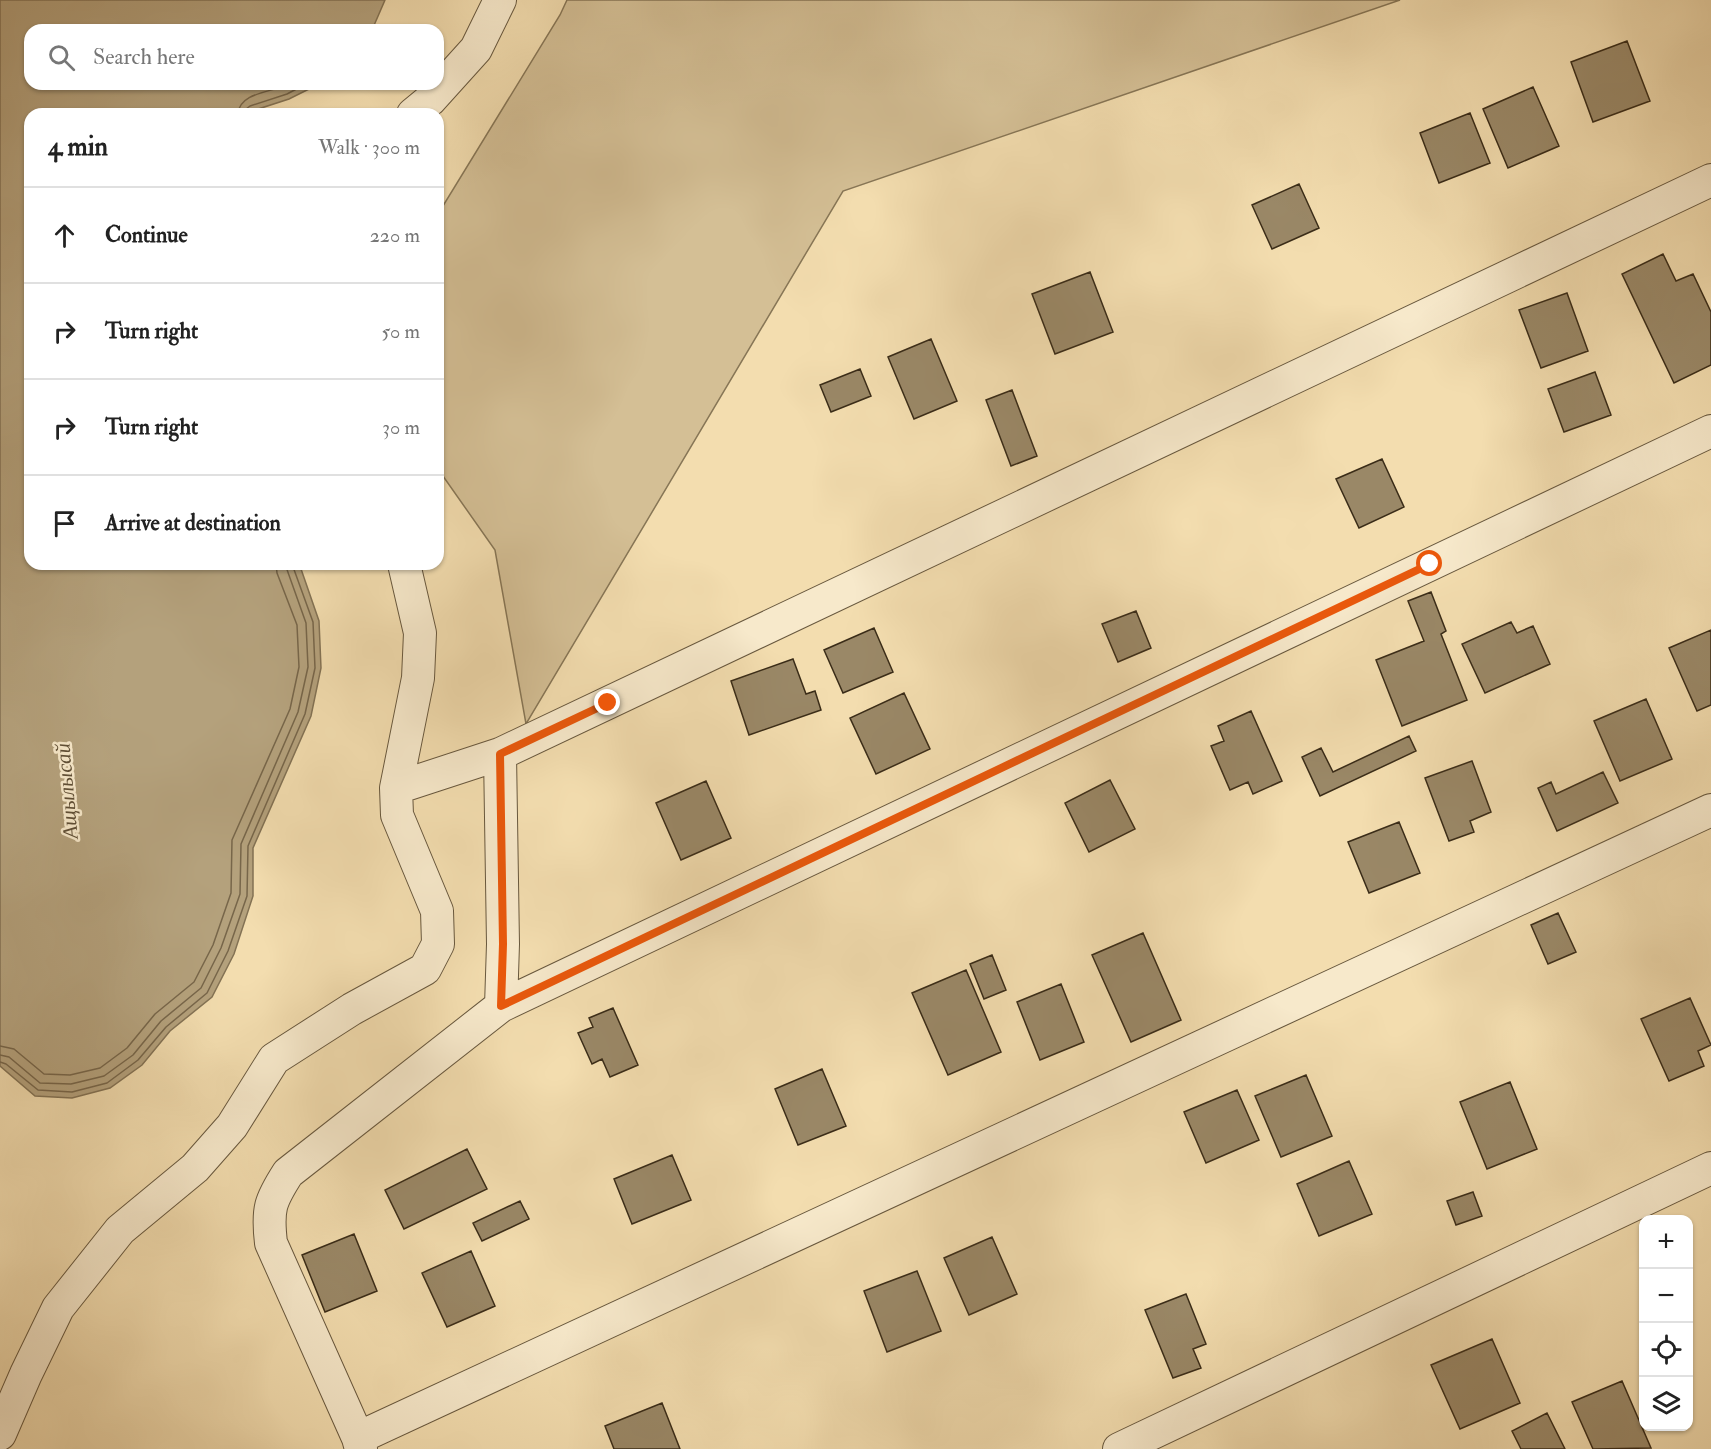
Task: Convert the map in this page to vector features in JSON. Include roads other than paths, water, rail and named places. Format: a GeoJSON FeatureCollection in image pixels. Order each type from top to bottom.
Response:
{"type":"FeatureCollection","features":[{"type":"Feature","properties":{"kind":"street"},"geometry":{"type":"LineString","coordinates":[[444,84],[476,49],[500,0]]}},
{"type":"Feature","properties":{"kind":"street"},"geometry":{"type":"LineString","coordinates":[[420,108],[439,90]]}},
{"type":"Feature","properties":{"kind":"street"},"geometry":{"type":"LineString","coordinates":[[396,788],[500,754],[1711,180]]}},
{"type":"Feature","properties":{"kind":"street"},"geometry":{"type":"LineString","coordinates":[[1711,431],[501,1006],[288,1173],[271,1200],[268,1222],[271,1242],[359,1443],[1711,810]]}},
{"type":"Feature","properties":{"kind":"street"},"geometry":{"type":"LineString","coordinates":[[0,1434],[58,1308],[120,1230],[195,1168],[232,1126],[274,1059],[352,1009],[425,969],[438,944],[437,910],[397,816],[396,788],[418,678],[420,633],[405,570]]}},
{"type":"Feature","properties":{"kind":"street"},"geometry":{"type":"LineString","coordinates":[[500,754],[503,944],[501,1006]]}},
{"type":"Feature","properties":{"kind":"street"},"geometry":{"type":"LineString","coordinates":[[1119,1449],[1711,1168]]}},
{"type":"Feature","properties":{"kind":"water","name":"Ащылысай"},"geometry":{"type":"Polygon","coordinates":[[[0,0],[385,0],[375,24],[24,24],[24,90],[307,90],[261,108],[24,108],[24,570],[301,570],[319,621],[321,668],[311,716],[253,848],[253,896],[234,954],[212,997],[170,1031],[142,1065],[110,1088],[72,1098],[35,1096],[0,1066],[0,0]]]}}]}
